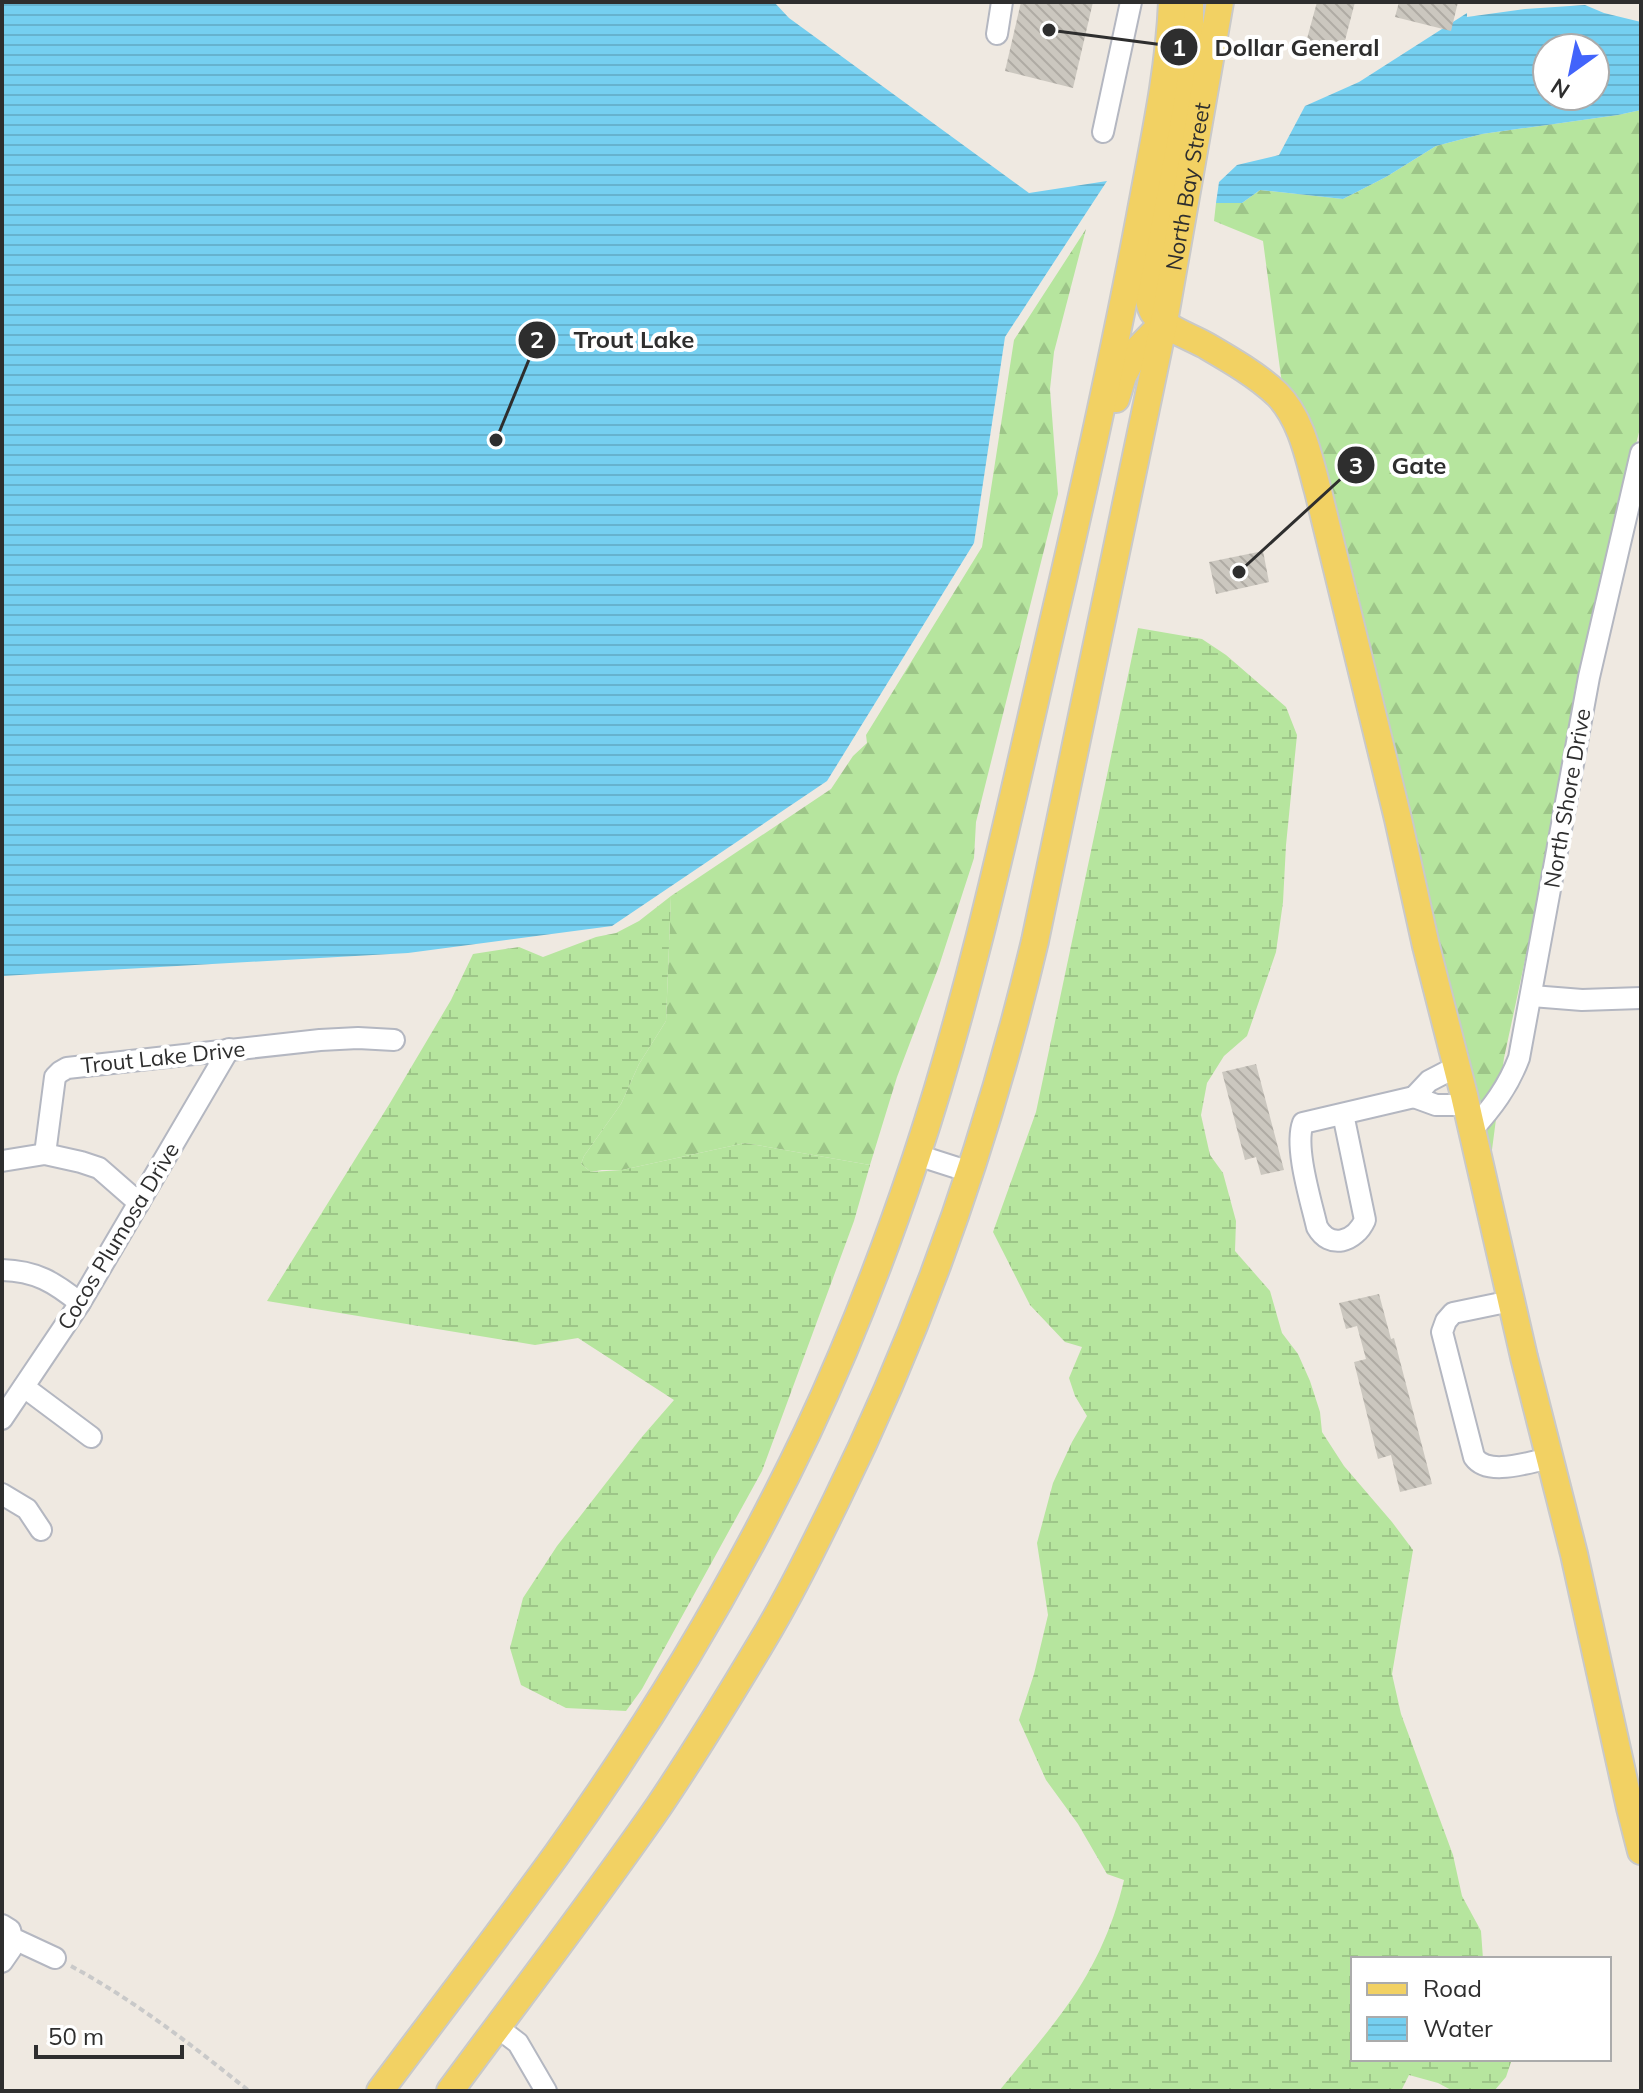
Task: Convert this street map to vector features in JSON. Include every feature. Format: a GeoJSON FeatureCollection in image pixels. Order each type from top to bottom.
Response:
{"type":"FeatureCollection","features":[{"type":"Feature","properties":{"kind":"main road"},"geometry":{"type":"LineString","coordinates":[[380,2091],[565,1842],[663,1695],[714,1609],[806,1434],[884,1250],[917,1155],[982,924],[1077,520],[1128,279],[1159,111],[1170,42],[1172,2]]}},
{"type":"Feature","properties":{"kind":"main road"},"geometry":{"type":"LineString","coordinates":[[1190,2],[1186,71],[1148,275],[1152,311],[1164,322],[1236,364],[1278,395],[1302,438],[1326,521],[1398,819],[1574,1554],[1641,1851]]}},
{"type":"Feature","properties":{"kind":"main road","name":"North Bay Street"},"geometry":{"type":"LineString","coordinates":[[450,2091],[660,1805],[768,1630],[817,1540],[874,1422],[936,1273],[1016,1018],[1035,941],[1164,322],[1220,2]]}},
{"type":"Feature","properties":{"kind":"main road"},"geometry":{"type":"LineString","coordinates":[[1077,520],[1123,376],[1136,351],[1164,322]]}},
{"type":"Feature","properties":{"kind":"street"},"geometry":{"type":"LineString","coordinates":[[997,34],[1002,2]]}},
{"type":"Feature","properties":{"kind":"street"},"geometry":{"type":"LineString","coordinates":[[1103,132],[1131,2]]}},
{"type":"Feature","properties":{"kind":"street","name":"North Shore Drive"},"geometry":{"type":"LineString","coordinates":[[1469,1118],[1494,1105],[1511,1079],[1519,1058],[1589,677],[1641,453]]}},
{"type":"Feature","properties":{"kind":"street"},"geometry":{"type":"LineString","coordinates":[[1532,996],[1582,1000],[1641,998]]}},
{"type":"Feature","properties":{"kind":"street","name":"Trout Lake Drive"},"geometry":{"type":"LineString","coordinates":[[45,1154],[55,1077],[67,1068],[320,1040],[394,1040]]}},
{"type":"Feature","properties":{"kind":"street","name":"Cocos Plumosa Drive"},"geometry":{"type":"LineString","coordinates":[[2,1419],[80,1303],[229,1049]]}},
{"type":"Feature","properties":{"kind":"street"},"geometry":{"type":"LineString","coordinates":[[1343,1114],[1365,1220],[1352,1238],[1331,1241],[1322,1236],[1317,1227],[1300,1148],[1299,1133],[1303,1123],[1414,1097],[1429,1081],[1456,1067]]}},
{"type":"Feature","properties":{"kind":"street"},"geometry":{"type":"LineString","coordinates":[[1414,1097],[1469,1118]]}},
{"type":"Feature","properties":{"kind":"street"},"geometry":{"type":"LineString","coordinates":[[2,1161],[45,1154],[99,1168],[139,1203]]}},
{"type":"Feature","properties":{"kind":"street"},"geometry":{"type":"LineString","coordinates":[[917,1155],[970,1172]]}},
{"type":"Feature","properties":{"kind":"street"},"geometry":{"type":"LineString","coordinates":[[2,1270],[21,1270],[39,1276],[80,1303]]}},
{"type":"Feature","properties":{"kind":"street"},"geometry":{"type":"LineString","coordinates":[[1511,1301],[1453,1313],[1442,1332],[1474,1457],[1479,1465],[1493,1468],[1550,1458]]}},
{"type":"Feature","properties":{"kind":"street"},"geometry":{"type":"LineString","coordinates":[[24,1387],[91,1437]]}},
{"type":"Feature","properties":{"kind":"street"},"geometry":{"type":"LineString","coordinates":[[2,1494],[27,1509],[41,1530]]}},
{"type":"Feature","properties":{"kind":"street"},"geometry":{"type":"LineString","coordinates":[[7,1931],[55,1958]]}},
{"type":"Feature","properties":{"kind":"street"},"geometry":{"type":"LineString","coordinates":[[2,1962],[11,1949],[7,1931]]}},
{"type":"Feature","properties":{"kind":"street"},"geometry":{"type":"LineString","coordinates":[[497,2027],[518,2043],[546,2091]]}},
{"type":"Feature","properties":{"kind":"path"},"geometry":{"type":"LineString","coordinates":[[55,1958],[144,2011],[197,2048],[249,2091]]}},
{"type":"Feature","properties":{"kind":"green space"},"geometry":{"type":"Polygon","coordinates":[[[1641,110],[1641,424],[1574,693],[1578,713],[1504,1058],[1490,1165],[1282,384],[1263,241],[1214,221],[1216,203],[1242,203],[1260,190],[1343,199],[1436,146],[1482,134],[1641,110]]]}},
{"type":"Feature","properties":{"kind":"green space"},"geometry":{"type":"Polygon","coordinates":[[[1086,229],[1054,352],[1050,389],[1058,494],[976,822],[974,858],[939,966],[897,1077],[870,1165],[745,1143],[622,1170],[591,1172],[581,1164],[584,1156],[621,1104],[639,1064],[666,1021],[671,896],[831,789],[853,756],[867,743],[866,735],[982,547],[1014,340],[1086,229]]]}},
{"type":"Feature","properties":{"kind":"green space"},"geometry":{"type":"Polygon","coordinates":[[[1138,628],[1202,639],[1226,655],[1286,707],[1297,735],[1276,952],[1247,1036],[1224,1056],[1207,1083],[1201,1115],[1210,1155],[1223,1173],[1236,1221],[1235,1251],[1270,1291],[1282,1333],[1298,1354],[1310,1381],[1320,1412],[1322,1432],[1344,1466],[1413,1550],[1392,1674],[1401,1714],[1453,1855],[1462,1896],[1481,1931],[1483,1957],[1351,1957],[1351,2061],[1511,2061],[1506,2077],[1494,2091],[1453,2091],[1409,2075],[1401,2091],[999,2091],[1054,2024],[1082,1983],[1107,1933],[1124,1880],[1107,1874],[1078,1824],[1046,1780],[1019,1720],[1048,1615],[1037,1543],[1053,1483],[1087,1416],[1069,1378],[1082,1347],[1065,1342],[1030,1305],[993,1232],[1036,1112],[1138,628]]]}},
{"type":"Feature","properties":{"kind":"green space"},"geometry":{"type":"Polygon","coordinates":[[[671,896],[666,1021],[639,1064],[621,1104],[581,1164],[591,1172],[622,1170],[745,1143],[870,1165],[854,1221],[762,1471],[642,1689],[626,1711],[566,1708],[521,1685],[510,1648],[523,1598],[557,1546],[674,1400],[578,1338],[535,1345],[267,1301],[390,1103],[451,1000],[473,954],[519,947],[543,957],[596,937],[616,933],[639,921],[671,896]]]}},
{"type":"Feature","properties":{"kind":"water"},"geometry":{"type":"Polygon","coordinates":[[[2,2],[774,2],[789,18],[1029,193],[1107,181],[1005,337],[974,543],[827,781],[612,926],[408,953],[2,976],[2,2]]]}},
{"type":"Feature","properties":{"kind":"water"},"geometry":{"type":"Polygon","coordinates":[[[1585,5],[1641,22],[1641,110],[1482,134],[1436,146],[1343,199],[1260,190],[1242,203],[1216,203],[1219,182],[1237,165],[1279,155],[1305,106],[1359,82],[1467,13],[1467,17],[1585,5]]]}},
{"type":"Feature","properties":{"kind":"building"},"geometry":{"type":"Polygon","coordinates":[[[1021,2],[1093,2],[1073,88],[1005,71],[1021,2]]]}},
{"type":"Feature","properties":{"kind":"building"},"geometry":{"type":"Polygon","coordinates":[[[1317,2],[1355,2],[1341,56],[1305,46],[1317,2]]]}},
{"type":"Feature","properties":{"kind":"building"},"geometry":{"type":"Polygon","coordinates":[[[1399,2],[1458,2],[1451,31],[1395,17],[1399,2]]]}},
{"type":"Feature","properties":{"kind":"building"},"geometry":{"type":"Polygon","coordinates":[[[1263,551],[1269,582],[1216,594],[1209,562],[1263,551]]]}},
{"type":"Feature","properties":{"kind":"building"},"geometry":{"type":"Polygon","coordinates":[[[1256,1064],[1284,1170],[1261,1175],[1256,1157],[1245,1160],[1222,1072],[1256,1064]]]}},
{"type":"Feature","properties":{"kind":"building"},"geometry":{"type":"Polygon","coordinates":[[[1379,1294],[1391,1339],[1394,1338],[1432,1484],[1400,1492],[1391,1455],[1378,1459],[1354,1362],[1366,1359],[1357,1326],[1346,1329],[1339,1303],[1379,1294]]]}},
{"type":"Feature","properties":{"kind":"place","name":"Dollar General"},"geometry":{"type":"Point","coordinates":[1049,30]}},
{"type":"Feature","properties":{"kind":"place","name":"Trout Lake"},"geometry":{"type":"Point","coordinates":[496,440]}},
{"type":"Feature","properties":{"kind":"place","name":"Gate"},"geometry":{"type":"Point","coordinates":[1239,572]}}]}
